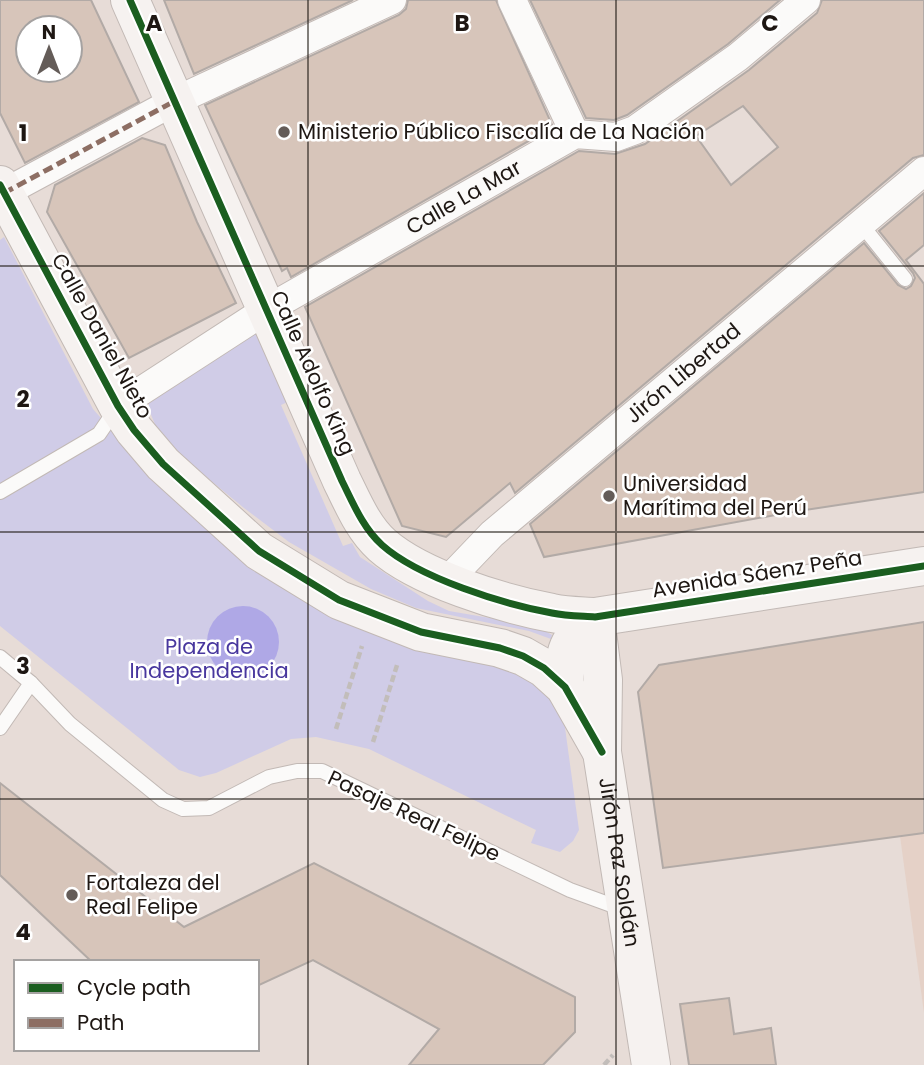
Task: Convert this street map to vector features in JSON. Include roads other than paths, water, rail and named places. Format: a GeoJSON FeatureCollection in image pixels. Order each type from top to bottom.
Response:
{"type":"FeatureCollection","features":[{"type":"Feature","properties":{"kind":"street","name":"Calle Adolfo King"},"geometry":{"type":"LineString","coordinates":[[130,0],[360,518],[381,545],[413,566],[447,581],[517,605],[554,614],[595,617]]}},
{"type":"Feature","properties":{"kind":"street"},"geometry":{"type":"LineString","coordinates":[[2,189],[173,102],[392,0]]}},
{"type":"Feature","properties":{"kind":"street"},"geometry":{"type":"LineString","coordinates":[[512,0],[575,134],[617,137],[635,130],[738,57],[806,0]]}},
{"type":"Feature","properties":{"kind":"street","name":"Calle La Mar"},"geometry":{"type":"LineString","coordinates":[[118,406],[266,310],[575,134]]}},
{"type":"Feature","properties":{"kind":"street","name":"Jirón Libertad"},"geometry":{"type":"LineString","coordinates":[[447,581],[492,534],[924,172]]}},
{"type":"Feature","properties":{"kind":"street","name":"Calle Daniel Nieto"},"geometry":{"type":"LineString","coordinates":[[2,189],[118,406],[163,464],[259,551],[340,600],[421,632],[500,648],[523,656],[544,668],[565,687],[602,751]]}},
{"type":"Feature","properties":{"kind":"street","name":"Avenida Sáenz Peña"},"geometry":{"type":"LineString","coordinates":[[595,617],[924,566]]}},
{"type":"Feature","properties":{"kind":"street"},"geometry":{"type":"LineString","coordinates":[[565,687],[563,667],[567,647],[579,629],[595,617]]}},
{"type":"Feature","properties":{"kind":"street","name":"Jirón Paz Soldán"},"geometry":{"type":"LineString","coordinates":[[595,617],[603,680],[602,751],[651,1065]]}},
{"type":"Feature","properties":{"kind":"lane"},"geometry":{"type":"LineString","coordinates":[[861,224],[905,279]]}},
{"type":"Feature","properties":{"kind":"lane"},"geometry":{"type":"LineString","coordinates":[[0,492],[99,434],[118,406]]}},
{"type":"Feature","properties":{"kind":"lane","name":"Pasaje Real Felipe"},"geometry":{"type":"LineString","coordinates":[[0,657],[31,683],[70,724],[163,800],[183,809],[209,808],[269,777],[297,771],[322,771],[570,890],[629,911]]}},
{"type":"Feature","properties":{"kind":"lane"},"geometry":{"type":"LineString","coordinates":[[0,728],[31,683]]}},
{"type":"Feature","properties":{"kind":"place","name":"Ministerio Público Fiscalía de La Nación"},"geometry":{"type":"Point","coordinates":[284,132]}},
{"type":"Feature","properties":{"kind":"place","name":"Universidad Marítima del Perú"},"geometry":{"type":"Point","coordinates":[609,496]}},
{"type":"Feature","properties":{"kind":"place","name":"Fortaleza del Real Felipe"},"geometry":{"type":"Point","coordinates":[72,895]}},
{"type":"Feature","properties":{"kind":"park label","name":"Plaza de Independencia"},"geometry":{"type":"Point","coordinates":[209,659]}}]}
